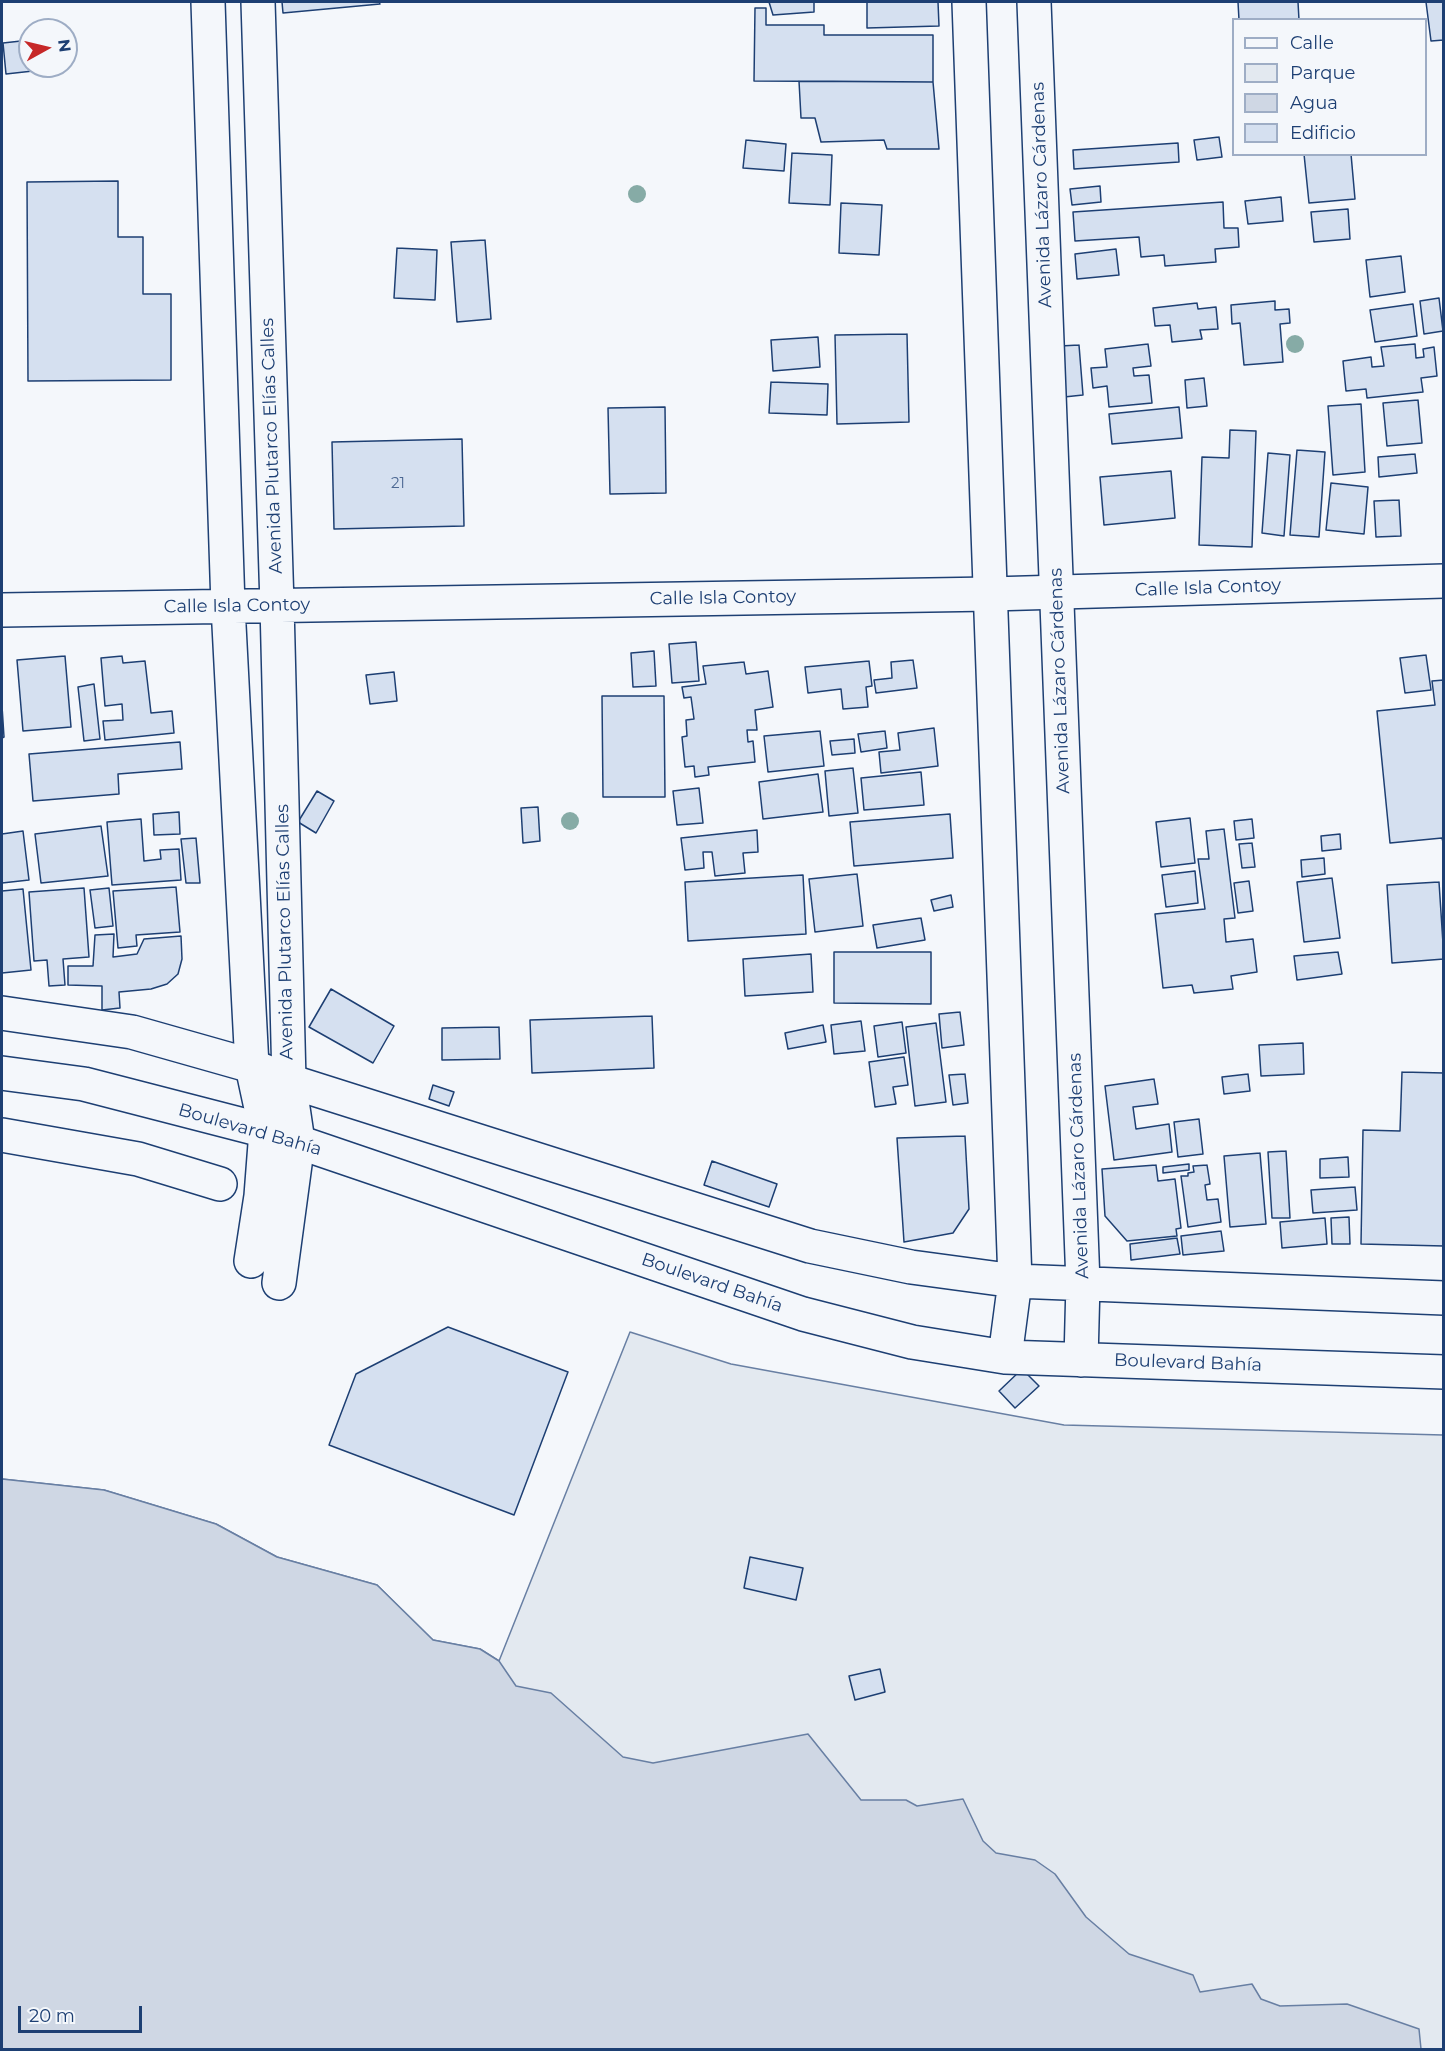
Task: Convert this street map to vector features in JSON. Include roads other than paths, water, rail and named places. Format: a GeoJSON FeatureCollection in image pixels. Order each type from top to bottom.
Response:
{"type":"FeatureCollection","features":[{"type":"Feature","properties":{"kind":"main road","name":"Avenida Plutarco Elías Calles"},"geometry":{"type":"LineString","coordinates":[[208,2],[228,606],[252,1066],[266,1131],[261,1196],[251,1261]]}},
{"type":"Feature","properties":{"kind":"main road","name":"Avenida Plutarco Elías Calles"},"geometry":{"type":"LineString","coordinates":[[258,2],[289,1081],[298,1142],[279,1283]]}},
{"type":"Feature","properties":{"kind":"main road"},"geometry":{"type":"LineString","coordinates":[[969,2],[1015,1281],[1005,1357]]}},
{"type":"Feature","properties":{"kind":"main road","name":"Avenida Lázaro Cárdenas"},"geometry":{"type":"LineString","coordinates":[[1034,2],[1083,1283],[1082,1360]]}},
{"type":"Feature","properties":{"kind":"main road","name":"Calle Isla Contoy"},"geometry":{"type":"LineString","coordinates":[[2,610],[991,594],[1443,581]]}},
{"type":"Feature","properties":{"kind":"main road"},"geometry":{"type":"LineString","coordinates":[[2,1013],[132,1032],[252,1066],[289,1081],[810,1245],[911,1267],[1015,1281],[1443,1298]]}},
{"type":"Feature","properties":{"kind":"main road","name":"Boulevard Bahía"},"geometry":{"type":"LineString","coordinates":[[2,1073],[84,1084],[266,1131],[803,1314],[912,1342],[1005,1357],[1443,1372]]}},
{"type":"Feature","properties":{"kind":"main road"},"geometry":{"type":"LineString","coordinates":[[2,1135],[138,1159],[220,1184]]}},
{"type":"Feature","properties":{"kind":"water"},"geometry":{"type":"Polygon","coordinates":[[[2,1479],[104,1490],[216,1524],[277,1557],[377,1585],[433,1640],[480,1649],[499,1661],[516,1686],[551,1693],[623,1757],[653,1763],[808,1734],[861,1800],[906,1800],[917,1806],[963,1799],[983,1841],[996,1853],[1035,1860],[1055,1874],[1086,1917],[1129,1954],[1193,1975],[1200,1992],[1252,1984],[1261,1999],[1280,2006],[1347,2004],[1419,2029],[1421,2049],[2,2049],[2,1479]]]}}]}
